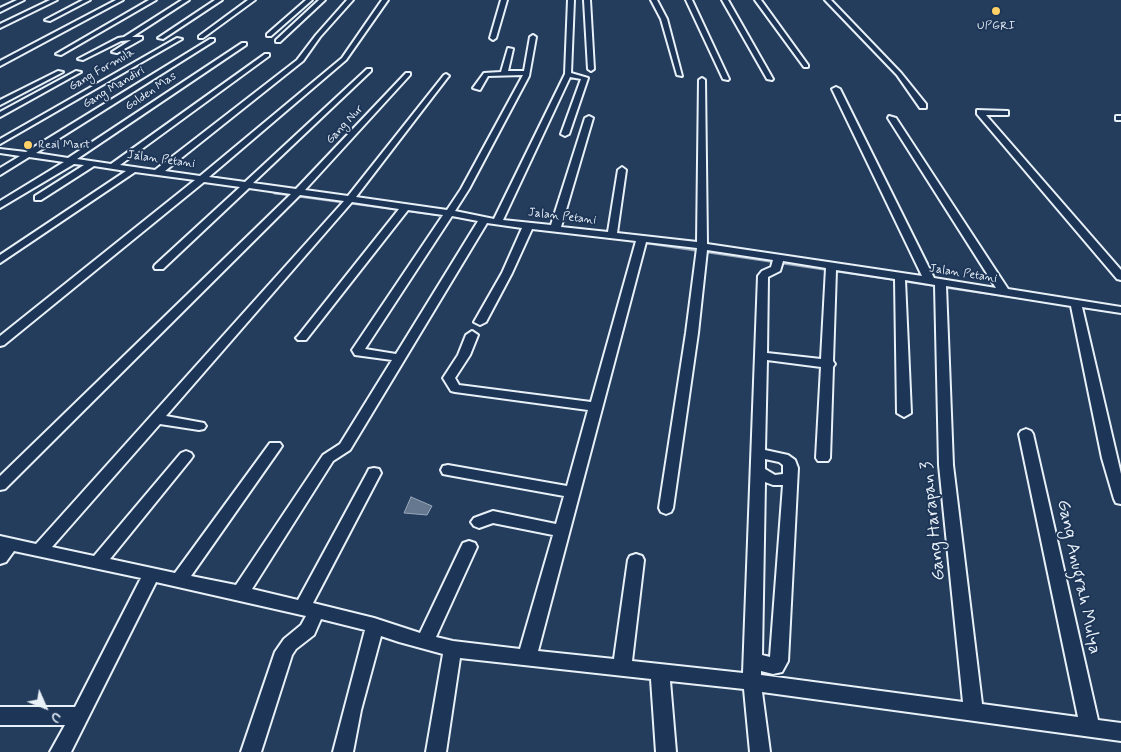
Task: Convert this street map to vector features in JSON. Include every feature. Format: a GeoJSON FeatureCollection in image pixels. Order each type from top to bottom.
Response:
{"type":"FeatureCollection","features":[{"type":"Feature","properties":{"kind":"street"},"geometry":{"type":"LineString","coordinates":[[0,10],[21,0]]}},
{"type":"Feature","properties":{"kind":"street"},"geometry":{"type":"LineString","coordinates":[[0,26],[54,0]]}},
{"type":"Feature","properties":{"kind":"street"},"geometry":{"type":"LineString","coordinates":[[48,20],[87,0]]}},
{"type":"Feature","properties":{"kind":"street"},"geometry":{"type":"LineString","coordinates":[[0,64],[120,0]]}},
{"type":"Feature","properties":{"kind":"street"},"geometry":{"type":"LineString","coordinates":[[59,54],[153,0]]}},
{"type":"Feature","properties":{"kind":"street"},"geometry":{"type":"LineString","coordinates":[[126,38],[186,0]]}},
{"type":"Feature","properties":{"kind":"street","name":"Gang Formula"},"geometry":{"type":"LineString","coordinates":[[0,142],[179,39],[162,38],[219,0]]}},
{"type":"Feature","properties":{"kind":"street"},"geometry":{"type":"LineString","coordinates":[[201,37],[252,0]]}},
{"type":"Feature","properties":{"kind":"street"},"geometry":{"type":"LineString","coordinates":[[268,35],[309,0]]}},
{"type":"Feature","properties":{"kind":"street"},"geometry":{"type":"LineString","coordinates":[[278,41],[322,0]]}},
{"type":"Feature","properties":{"kind":"street"},"geometry":{"type":"LineString","coordinates":[[158,172],[299,64],[300,59],[318,36],[350,0]]}},
{"type":"Feature","properties":{"kind":"street"},"geometry":{"type":"LineString","coordinates":[[0,342],[203,178],[293,99],[344,59],[385,0]]}},
{"type":"Feature","properties":{"kind":"street"},"geometry":{"type":"LineString","coordinates":[[494,38],[504,0]]}},
{"type":"Feature","properties":{"kind":"street"},"geometry":{"type":"LineString","coordinates":[[497,222],[568,74],[571,0]]}},
{"type":"Feature","properties":{"kind":"street"},"geometry":{"type":"LineString","coordinates":[[587,0],[591,69]]}},
{"type":"Feature","properties":{"kind":"street"},"geometry":{"type":"LineString","coordinates":[[654,0],[664,19],[680,75]]}},
{"type":"Feature","properties":{"kind":"street"},"geometry":{"type":"LineString","coordinates":[[690,0],[726,79]]}},
{"type":"Feature","properties":{"kind":"street"},"geometry":{"type":"LineString","coordinates":[[725,0],[770,79]]}},
{"type":"Feature","properties":{"kind":"street"},"geometry":{"type":"LineString","coordinates":[[758,0],[806,66]]}},
{"type":"Feature","properties":{"kind":"street"},"geometry":{"type":"LineString","coordinates":[[828,0],[899,74],[923,106]]}},
{"type":"Feature","properties":{"kind":"street"},"geometry":{"type":"LineString","coordinates":[[400,358],[359,352],[358,350],[450,213],[503,120],[527,73],[533,37]]}},
{"type":"Feature","properties":{"kind":"street"},"geometry":{"type":"LineString","coordinates":[[81,59],[120,39],[140,38],[115,52]]}},
{"type":"Feature","properties":{"kind":"street","name":"Gang Mandiri"},"geometry":{"type":"LineString","coordinates":[[0,172],[212,40]]}},
{"type":"Feature","properties":{"kind":"street","name":"Golden Mas"},"geometry":{"type":"LineString","coordinates":[[0,205],[72,160],[244,44]]}},
{"type":"Feature","properties":{"kind":"street"},"geometry":{"type":"LineString","coordinates":[[504,74],[510,49]]}},
{"type":"Feature","properties":{"kind":"street"},"geometry":{"type":"LineString","coordinates":[[113,166],[268,56]]}},
{"type":"Feature","properties":{"kind":"street"},"geometry":{"type":"LineString","coordinates":[[286,62],[290,59],[299,64]]}},
{"type":"Feature","properties":{"kind":"street"},"geometry":{"type":"LineString","coordinates":[[159,267],[369,70]]}},
{"type":"Feature","properties":{"kind":"street"},"geometry":{"type":"LineString","coordinates":[[0,103],[60,72]]}},
{"type":"Feature","properties":{"kind":"street"},"geometry":{"type":"LineString","coordinates":[[0,115],[78,72]]}},
{"type":"Feature","properties":{"kind":"street"},"geometry":{"type":"LineString","coordinates":[[477,88],[486,74],[527,73]]}},
{"type":"Feature","properties":{"kind":"street","name":"Gang Nur"},"geometry":{"type":"LineString","coordinates":[[0,485],[295,195],[408,74]]}},
{"type":"Feature","properties":{"kind":"street"},"geometry":{"type":"LineString","coordinates":[[565,134],[585,78],[568,74]]}},
{"type":"Feature","properties":{"kind":"street"},"geometry":{"type":"LineString","coordinates":[[40,550],[348,203],[446,76]]}},
{"type":"Feature","properties":{"kind":"street"},"geometry":{"type":"LineString","coordinates":[[666,508],[680,402],[692,334],[702,249],[702,80]]}},
{"type":"Feature","properties":{"kind":"street"},"geometry":{"type":"LineString","coordinates":[[836,89],[937,284]]}},
{"type":"Feature","properties":{"kind":"street"},"geometry":{"type":"LineString","coordinates":[[1005,113],[980,112],[1121,277]]}},
{"type":"Feature","properties":{"kind":"street"},"geometry":{"type":"LineString","coordinates":[[555,229],[590,118]]}},
{"type":"Feature","properties":{"kind":"street"},"geometry":{"type":"LineString","coordinates":[[892,118],[937,184],[1005,293]]}},
{"type":"Feature","properties":{"kind":"street","name":"Jalan Petani"},"geometry":{"type":"LineString","coordinates":[[0,151],[203,178],[348,203],[403,210],[450,213],[483,221],[612,235],[641,242],[702,249],[831,271],[1005,293],[1076,306],[1121,310]]}},
{"type":"Feature","properties":{"kind":"street"},"geometry":{"type":"LineString","coordinates":[[38,198],[93,163]]}},
{"type":"Feature","properties":{"kind":"street"},"geometry":{"type":"LineString","coordinates":[[0,260],[134,169]]}},
{"type":"Feature","properties":{"kind":"street"},"geometry":{"type":"LineString","coordinates":[[612,235],[622,170]]}},
{"type":"Feature","properties":{"kind":"street"},"geometry":{"type":"LineString","coordinates":[[302,338],[403,210]]}},
{"type":"Feature","properties":{"kind":"street"},"geometry":{"type":"LineString","coordinates":[[240,593],[328,458],[345,447],[483,221]]}},
{"type":"Feature","properties":{"kind":"street"},"geometry":{"type":"LineString","coordinates":[[480,322],[507,273],[528,226]]}},
{"type":"Feature","properties":{"kind":"street"},"geometry":{"type":"LineString","coordinates":[[527,656],[641,242]]}},
{"type":"Feature","properties":{"kind":"street"},"geometry":{"type":"LineString","coordinates":[[760,752],[752,682],[752,661],[763,276],[778,263]]}},
{"type":"Feature","properties":{"kind":"street"},"geometry":{"type":"LineString","coordinates":[[823,458],[829,364],[831,271]]}},
{"type":"Feature","properties":{"kind":"street"},"geometry":{"type":"LineString","coordinates":[[899,280],[904,413]]}},
{"type":"Feature","properties":{"kind":"street","name":"Gang Harapan 3"},"geometry":{"type":"LineString","coordinates":[[937,284],[942,325],[946,465],[973,712]]}},
{"type":"Feature","properties":{"kind":"street"},"geometry":{"type":"LineString","coordinates":[[1076,306],[1121,499]]}},
{"type":"Feature","properties":{"kind":"street"},"geometry":{"type":"LineString","coordinates":[[472,334],[464,355],[450,378],[454,388],[596,407]]}},
{"type":"Feature","properties":{"kind":"street"},"geometry":{"type":"LineString","coordinates":[[761,356],[829,364]]}},
{"type":"Feature","properties":{"kind":"street"},"geometry":{"type":"LineString","coordinates":[[157,419],[199,426]]}},
{"type":"Feature","properties":{"kind":"street","name":"Gang Anugrah Mulya"},"geometry":{"type":"LineString","coordinates":[[1026,434],[1090,728]]}},
{"type":"Feature","properties":{"kind":"street"},"geometry":{"type":"LineString","coordinates":[[180,579],[275,446]]}},
{"type":"Feature","properties":{"kind":"street"},"geometry":{"type":"LineString","coordinates":[[752,661],[776,666],[779,661],[791,468],[787,461],[758,453]]}},
{"type":"Feature","properties":{"kind":"street"},"geometry":{"type":"LineString","coordinates":[[98,562],[186,456]]}},
{"type":"Feature","properties":{"kind":"street"},"geometry":{"type":"LineString","coordinates":[[448,470],[572,492]]}},
{"type":"Feature","properties":{"kind":"street"},"geometry":{"type":"LineString","coordinates":[[251,752],[284,652],[290,644],[308,630],[309,609],[374,472]]}},
{"type":"Feature","properties":{"kind":"street"},"geometry":{"type":"LineString","coordinates":[[758,472],[773,480],[790,478]]}},
{"type":"Feature","properties":{"kind":"street"},"geometry":{"type":"LineString","coordinates":[[479,522],[493,517],[562,531]]}},
{"type":"Feature","properties":{"kind":"street"},"geometry":{"type":"LineString","coordinates":[[0,558],[5,543],[40,550],[180,579],[309,609],[374,625],[453,649],[752,682],[1121,732]]}},
{"type":"Feature","properties":{"kind":"street"},"geometry":{"type":"LineString","coordinates":[[426,642],[469,547]]}},
{"type":"Feature","properties":{"kind":"street"},"geometry":{"type":"LineString","coordinates":[[622,667],[636,560]]}},
{"type":"Feature","properties":{"kind":"street"},"geometry":{"type":"LineString","coordinates":[[60,752],[152,573]]}},
{"type":"Feature","properties":{"kind":"street"},"geometry":{"type":"LineString","coordinates":[[343,752],[352,710],[371,645],[374,625]]}},
{"type":"Feature","properties":{"kind":"street"},"geometry":{"type":"LineString","coordinates":[[436,752],[453,649]]}},
{"type":"Feature","properties":{"kind":"street"},"geometry":{"type":"LineString","coordinates":[[660,672],[666,752]]}},
{"type":"Feature","properties":{"kind":"street"},"geometry":{"type":"LineString","coordinates":[[0,716],[80,716]]}},
{"type":"Feature","properties":{"kind":"water"},"geometry":{"type":"Polygon","coordinates":[[[411,497],[432,506],[427,515],[404,513],[411,497]]]}},
{"type":"Feature","properties":{"kind":"waterway"},"geometry":{"type":"LineString","coordinates":[[280,194],[274,193],[469,219]]}},
{"type":"Feature","properties":{"kind":"waterway"},"geometry":{"type":"LineString","coordinates":[[619,239],[937,286]]}},
{"type":"Feature","properties":{"kind":"waterway"},"geometry":{"type":"LineString","coordinates":[[943,287],[1053,303]]}},
{"type":"Feature","properties":{"kind":"waterway"},"geometry":{"type":"LineString","coordinates":[[1079,307],[1121,313]]}},
{"type":"Feature","properties":{"kind":"place","name":"UPGRI"},"geometry":{"type":"Point","coordinates":[996,11]}},
{"type":"Feature","properties":{"kind":"place","name":"Real Mart"},"geometry":{"type":"Point","coordinates":[28,145]}}]}
